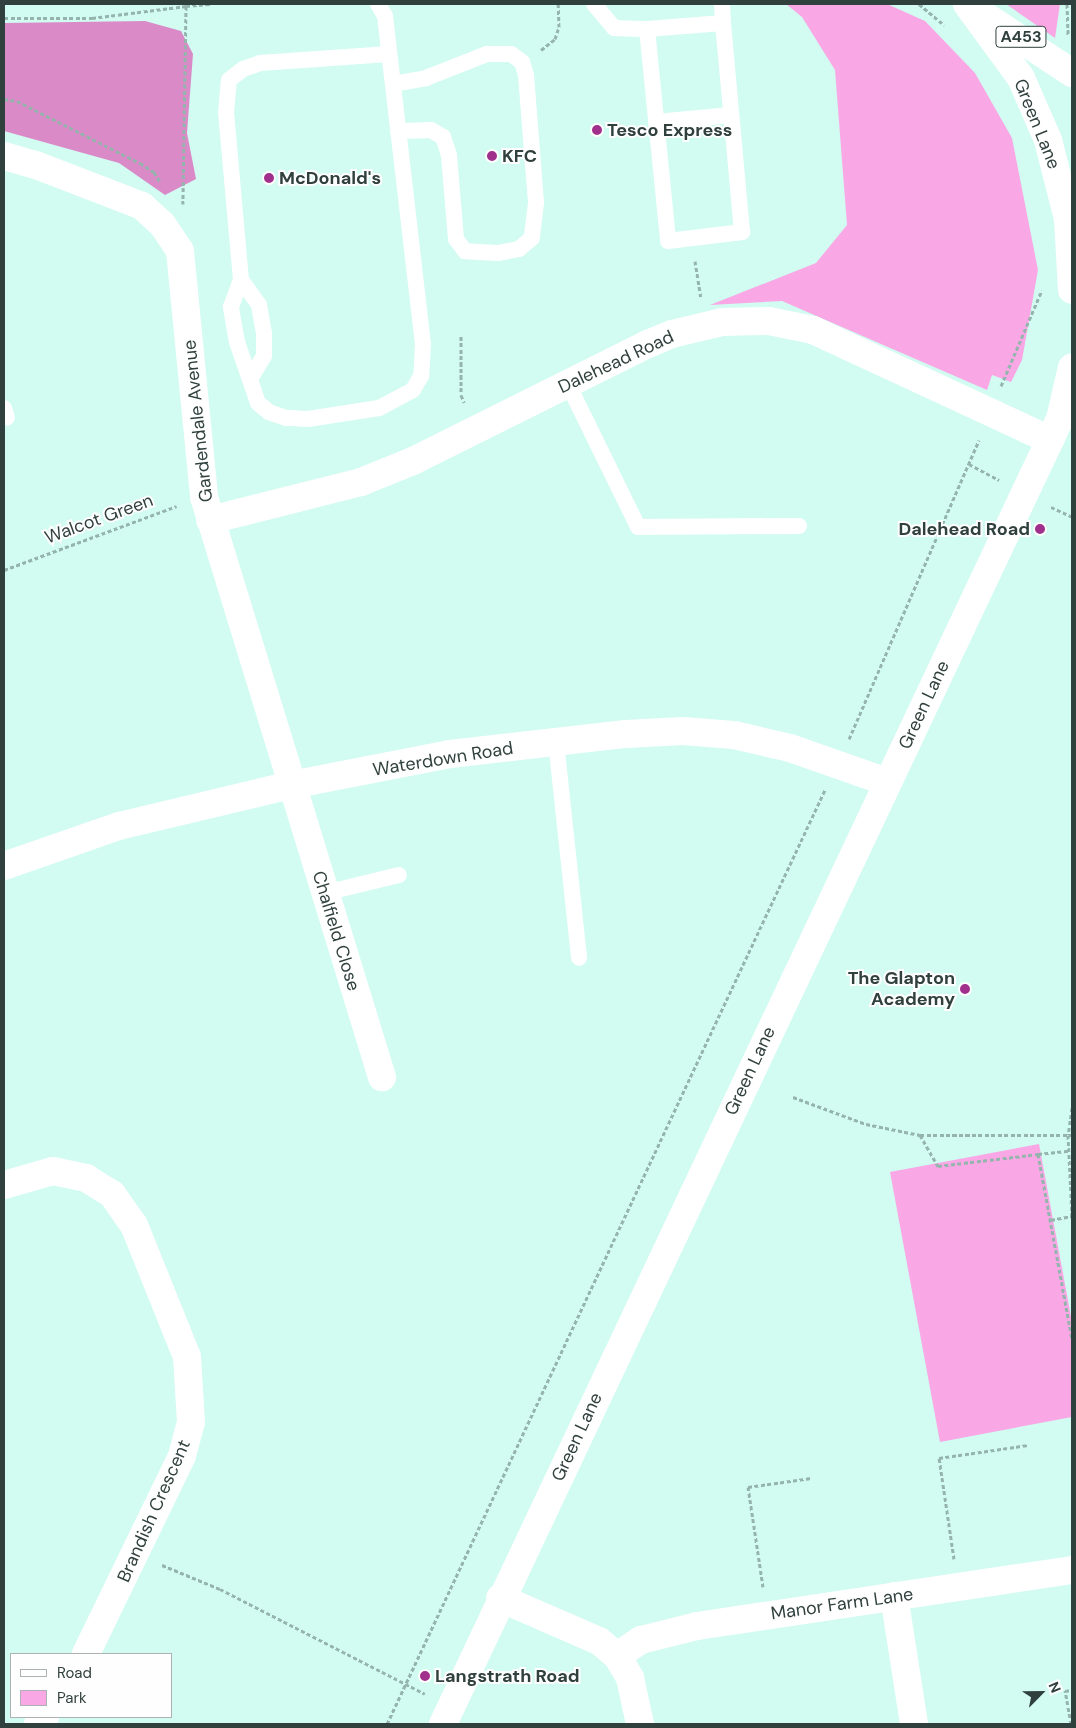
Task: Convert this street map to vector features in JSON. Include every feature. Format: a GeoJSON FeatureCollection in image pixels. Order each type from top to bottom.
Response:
{"type":"FeatureCollection","features":[{"type":"Feature","properties":{"kind":"main road","name":"A453"},"geometry":{"type":"LineString","coordinates":[[967,4],[1072,73]]}},
{"type":"Feature","properties":{"kind":"main road","name":"Green Lane"},"geometry":{"type":"LineString","coordinates":[[967,4],[1021,78],[1048,140],[1068,218],[1072,290]]}},
{"type":"Feature","properties":{"kind":"main road","name":"Gardendale Avenue"},"geometry":{"type":"LineString","coordinates":[[4,156],[36,165],[142,206],[162,224],[180,251],[207,509],[291,785]]}},
{"type":"Feature","properties":{"kind":"main road","name":"Dalehead Road"},"geometry":{"type":"LineString","coordinates":[[207,509],[360,482],[413,461],[648,344],[705,325],[769,321],[813,330],[1061,423]]}},
{"type":"Feature","properties":{"kind":"main road","name":"Green Lane"},"geometry":{"type":"LineString","coordinates":[[447,1716],[500,1598],[887,782],[1061,423],[1072,367]]}},
{"type":"Feature","properties":{"kind":"main road","name":"Waterdown Road"},"geometry":{"type":"LineString","coordinates":[[4,866],[119,826],[291,785],[450,754],[556,742],[683,731],[734,735],[790,748],[887,782]]}},
{"type":"Feature","properties":{"kind":"main road","name":"Chalfield Close"},"geometry":{"type":"LineString","coordinates":[[291,785],[382,1077]]}},
{"type":"Feature","properties":{"kind":"main road","name":"Brandish Crescent"},"geometry":{"type":"LineString","coordinates":[[4,1185],[53,1171],[86,1178],[112,1194],[134,1225],[188,1357],[191,1422],[182,1456],[86,1653]]}},
{"type":"Feature","properties":{"kind":"main road","name":"Manor Farm Lane"},"geometry":{"type":"LineString","coordinates":[[617,1656],[640,1640],[697,1626],[1072,1570]]}},
{"type":"Feature","properties":{"kind":"main road"},"geometry":{"type":"LineString","coordinates":[[894,1596],[914,1724]]}},
{"type":"Feature","properties":{"kind":"main road"},"geometry":{"type":"LineString","coordinates":[[500,1598],[599,1641],[617,1656],[630,1678],[640,1724]]}},
{"type":"Feature","properties":{"kind":"lane"},"geometry":{"type":"LineString","coordinates":[[594,4],[614,28],[647,29],[723,23]]}},
{"type":"Feature","properties":{"kind":"lane"},"geometry":{"type":"LineString","coordinates":[[647,29],[668,241],[742,232],[722,4]]}},
{"type":"Feature","properties":{"kind":"lane"},"geometry":{"type":"LineString","coordinates":[[385,8],[423,343],[421,376],[413,390],[379,408],[308,419],[286,418],[269,412],[258,403],[237,342],[231,307],[241,280],[226,113],[229,80],[243,68],[260,63],[389,54]]}},
{"type":"Feature","properties":{"kind":"lane"},"geometry":{"type":"LineString","coordinates":[[393,84],[426,78],[487,54],[511,54],[522,62],[526,75],[535,220],[532,238],[519,248],[498,253],[465,251],[456,239],[449,155],[443,137],[431,130],[398,131]]}},
{"type":"Feature","properties":{"kind":"lane"},"geometry":{"type":"LineString","coordinates":[[656,122],[731,115]]}},
{"type":"Feature","properties":{"kind":"lane"},"geometry":{"type":"LineString","coordinates":[[241,280],[259,305],[264,333],[264,356],[250,379]]}},
{"type":"Feature","properties":{"kind":"lane"},"geometry":{"type":"LineString","coordinates":[[568,384],[638,527],[799,526]]}},
{"type":"Feature","properties":{"kind":"lane"},"geometry":{"type":"LineString","coordinates":[[556,742],[579,958]]}},
{"type":"Feature","properties":{"kind":"lane"},"geometry":{"type":"LineString","coordinates":[[325,893],[399,875]]}},
{"type":"Feature","properties":{"kind":"path"},"geometry":{"type":"LineString","coordinates":[[4,18],[92,18],[210,4]]}},
{"type":"Feature","properties":{"kind":"path"},"geometry":{"type":"LineString","coordinates":[[522,62],[555,38],[559,27],[558,4]]}},
{"type":"Feature","properties":{"kind":"path"},"geometry":{"type":"LineString","coordinates":[[1067,4],[1069,41]]}},
{"type":"Feature","properties":{"kind":"path"},"geometry":{"type":"LineString","coordinates":[[183,207],[186,6]]}},
{"type":"Feature","properties":{"kind":"path"},"geometry":{"type":"LineString","coordinates":[[4,99],[17,101],[140,163],[154,172],[164,186]]}},
{"type":"Feature","properties":{"kind":"path"},"geometry":{"type":"LineString","coordinates":[[691,238],[705,325]]}},
{"type":"Feature","properties":{"kind":"path"},"geometry":{"type":"LineString","coordinates":[[999,390],[1045,283]]}},
{"type":"Feature","properties":{"kind":"path"},"geometry":{"type":"LineString","coordinates":[[461,336],[461,395],[476,429]]}},
{"type":"Feature","properties":{"kind":"path"},"geometry":{"type":"LineString","coordinates":[[845,749],[980,437]]}},
{"type":"Feature","properties":{"kind":"path","name":"Walcot Green"},"geometry":{"type":"LineString","coordinates":[[4,570],[92,534],[207,509]]}},
{"type":"Feature","properties":{"kind":"path"},"geometry":{"type":"LineString","coordinates":[[387,1724],[828,785]]}},
{"type":"Feature","properties":{"kind":"path"},"geometry":{"type":"LineString","coordinates":[[793,1096],[866,1124],[920,1135],[1070,1135]]}},
{"type":"Feature","properties":{"kind":"path"},"geometry":{"type":"LineString","coordinates":[[1050,1220],[1072,1217],[1069,1152],[1072,1108]]}},
{"type":"Feature","properties":{"kind":"path"},"geometry":{"type":"LineString","coordinates":[[920,1135],[938,1166],[1069,1152]]}},
{"type":"Feature","properties":{"kind":"path"},"geometry":{"type":"LineString","coordinates":[[1038,1154],[1072,1340]]}},
{"type":"Feature","properties":{"kind":"path"},"geometry":{"type":"LineString","coordinates":[[959,1587],[939,1458],[1028,1444]]}},
{"type":"Feature","properties":{"kind":"path"},"geometry":{"type":"LineString","coordinates":[[767,1615],[748,1488],[811,1478]]}},
{"type":"Feature","properties":{"kind":"path"},"geometry":{"type":"LineString","coordinates":[[136,1554],[220,1589],[406,1684],[447,1716]]}},
{"type":"Feature","properties":{"kind":"path"},"geometry":{"type":"LineString","coordinates":[[1071,1724],[1065,1692],[1072,1690]]}},
{"type":"Feature","properties":{"kind":"green space"},"geometry":{"type":"Polygon","coordinates":[[[786,4],[887,4],[925,21],[975,73],[1012,138],[1038,270],[1022,360],[1011,382],[992,375],[987,390],[782,301],[710,305],[816,263],[847,225],[835,70],[802,17],[786,4]]]}},
{"type":"Feature","properties":{"kind":"green space"},"geometry":{"type":"Polygon","coordinates":[[[1006,4],[1060,4],[1055,38],[1006,4]]]}},
{"type":"Feature","properties":{"kind":"green space"},"geometry":{"type":"Polygon","coordinates":[[[1039,1144],[1072,1322],[1072,1417],[940,1442],[890,1172],[1039,1144]]]}},
{"type":"Feature","properties":{"kind":"shaded area"},"geometry":{"type":"Polygon","coordinates":[[[145,21],[181,31],[193,54],[187,133],[196,179],[165,195],[119,163],[4,131],[4,23],[145,21]]]}},
{"type":"Feature","properties":{"kind":"place","name":"Tesco Express"},"geometry":{"type":"Point","coordinates":[597,130]}},
{"type":"Feature","properties":{"kind":"place","name":"KFC"},"geometry":{"type":"Point","coordinates":[492,156]}},
{"type":"Feature","properties":{"kind":"place","name":"McDonald's"},"geometry":{"type":"Point","coordinates":[269,178]}},
{"type":"Feature","properties":{"kind":"place","name":"Dalehead Road"},"geometry":{"type":"Point","coordinates":[1040,529]}},
{"type":"Feature","properties":{"kind":"place","name":"The Glapton Academy"},"geometry":{"type":"Point","coordinates":[965,989]}},
{"type":"Feature","properties":{"kind":"place","name":"Langstrath Road"},"geometry":{"type":"Point","coordinates":[425,1676]}}]}
